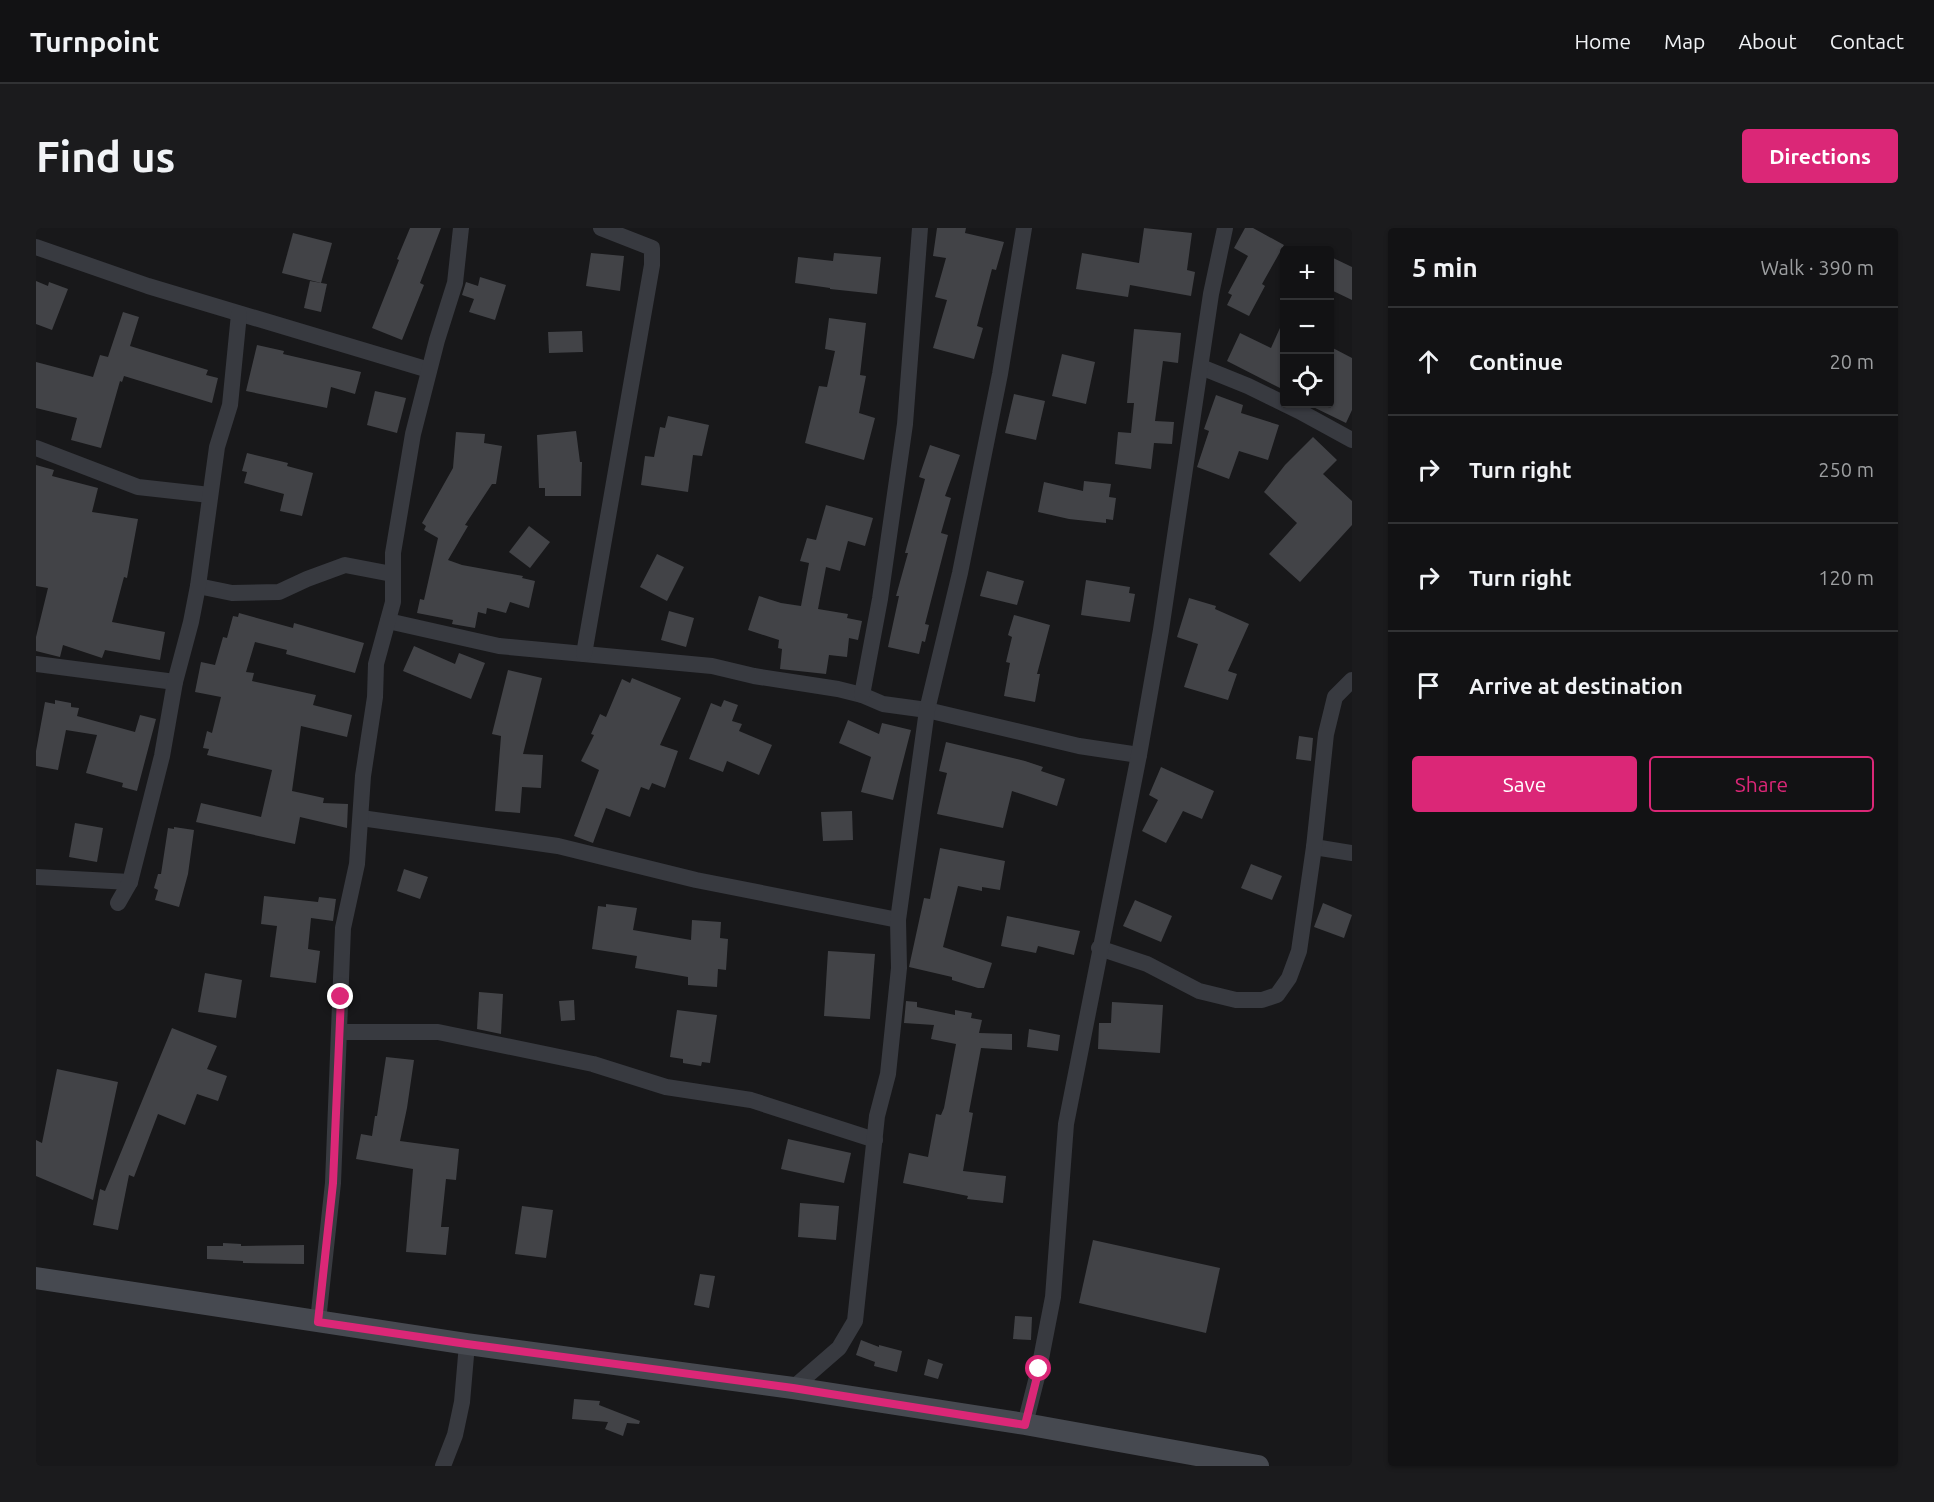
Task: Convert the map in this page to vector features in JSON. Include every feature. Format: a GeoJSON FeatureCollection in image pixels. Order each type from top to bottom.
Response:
{"type":"FeatureCollection","features":[{"type":"Feature","properties":{"kind":"main road"},"geometry":{"type":"LineString","coordinates":[[36,1278],[467,1344],[793,1388],[1025,1425],[1258,1466]]}},
{"type":"Feature","properties":{"kind":"street"},"geometry":{"type":"LineString","coordinates":[[318,1322],[333,1183],[343,928],[357,864],[363,776],[375,697],[376,664],[393,602],[393,553],[413,434],[454,283],[461,228]]}},
{"type":"Feature","properties":{"kind":"street"},"geometry":{"type":"LineString","coordinates":[[584,654],[652,265],[652,248],[602,228]]}},
{"type":"Feature","properties":{"kind":"street"},"geometry":{"type":"LineString","coordinates":[[862,695],[880,599],[905,424],[920,228]]}},
{"type":"Feature","properties":{"kind":"street"},"geometry":{"type":"LineString","coordinates":[[793,1388],[839,1348],[855,1322],[877,1116],[888,1074],[899,968],[898,920],[927,710],[963,562],[1000,374],[1024,228]]}},
{"type":"Feature","properties":{"kind":"street"},"geometry":{"type":"LineString","coordinates":[[1025,1425],[1053,1297],[1066,1124],[1139,755],[1161,630],[1211,294],[1225,228]]}},
{"type":"Feature","properties":{"kind":"street"},"geometry":{"type":"LineString","coordinates":[[36,247],[148,286],[429,370]]}},
{"type":"Feature","properties":{"kind":"street"},"geometry":{"type":"LineString","coordinates":[[118,903],[130,882],[162,756],[175,682],[192,622],[217,447],[230,405],[239,314]]}},
{"type":"Feature","properties":{"kind":"street"},"geometry":{"type":"LineString","coordinates":[[1201,367],[1289,406],[1352,440]]}},
{"type":"Feature","properties":{"kind":"street"},"geometry":{"type":"LineString","coordinates":[[36,448],[138,487],[210,495]]}},
{"type":"Feature","properties":{"kind":"street"},"geometry":{"type":"LineString","coordinates":[[198,586],[232,593],[279,592],[345,565],[392,574]]}},
{"type":"Feature","properties":{"kind":"street"},"geometry":{"type":"LineString","coordinates":[[388,621],[500,646],[712,666],[754,676],[862,695],[883,704],[927,710],[1079,746],[1139,755]]}},
{"type":"Feature","properties":{"kind":"street"},"geometry":{"type":"LineString","coordinates":[[36,664],[175,682]]}},
{"type":"Feature","properties":{"kind":"street"},"geometry":{"type":"LineString","coordinates":[[1099,948],[1147,964],[1199,991],[1236,1000],[1262,1000],[1277,995],[1289,978],[1299,951],[1314,847],[1326,734],[1335,697],[1352,680]]}},
{"type":"Feature","properties":{"kind":"street"},"geometry":{"type":"LineString","coordinates":[[361,818],[558,846],[696,880],[898,920]]}},
{"type":"Feature","properties":{"kind":"street"},"geometry":{"type":"LineString","coordinates":[[1314,847],[1352,853]]}},
{"type":"Feature","properties":{"kind":"street"},"geometry":{"type":"LineString","coordinates":[[36,877],[130,882]]}},
{"type":"Feature","properties":{"kind":"street"},"geometry":{"type":"LineString","coordinates":[[340,1032],[438,1032],[592,1064],[666,1087],[751,1100],[875,1140]]}},
{"type":"Feature","properties":{"kind":"street"},"geometry":{"type":"LineString","coordinates":[[444,1466],[462,1402],[467,1344]]}},
{"type":"Feature","properties":{"kind":"building"},"geometry":{"type":"Polygon","coordinates":[[[410,228],[441,228],[420,283],[424,285],[402,340],[372,328],[410,228]]]}},
{"type":"Feature","properties":{"kind":"building"},"geometry":{"type":"Polygon","coordinates":[[[937,228],[966,228],[965,233],[1004,242],[996,270],[992,269],[977,326],[983,328],[974,359],[933,348],[947,300],[935,297],[946,258],[933,256],[937,228]]]}},
{"type":"Feature","properties":{"kind":"building"},"geometry":{"type":"Polygon","coordinates":[[[1144,228],[1192,233],[1187,270],[1195,272],[1191,296],[1130,285],[1128,297],[1076,289],[1082,253],[1139,263],[1144,228]]]}},
{"type":"Feature","properties":{"kind":"building"},"geometry":{"type":"Polygon","coordinates":[[[1245,228],[1253,228],[1284,245],[1280,246],[1280,252],[1262,284],[1265,286],[1249,316],[1227,305],[1232,295],[1228,293],[1248,256],[1234,248],[1245,228]]]}},
{"type":"Feature","properties":{"kind":"building"},"geometry":{"type":"Polygon","coordinates":[[[293,233],[332,243],[321,283],[282,273],[293,233]]]}},
{"type":"Feature","properties":{"kind":"building"},"geometry":{"type":"Polygon","coordinates":[[[591,253],[624,256],[620,291],[586,286],[591,253]]]}},
{"type":"Feature","properties":{"kind":"building"},"geometry":{"type":"Polygon","coordinates":[[[834,253],[881,257],[877,294],[795,283],[798,257],[833,261],[834,253]]]}},
{"type":"Feature","properties":{"kind":"building"},"geometry":{"type":"Polygon","coordinates":[[[1334,258],[1352,267],[1352,300],[1334,291],[1334,258]]]}},
{"type":"Feature","properties":{"kind":"building"},"geometry":{"type":"Polygon","coordinates":[[[480,277],[506,285],[495,320],[469,312],[474,299],[462,295],[466,282],[478,286],[480,277]]]}},
{"type":"Feature","properties":{"kind":"building"},"geometry":{"type":"Polygon","coordinates":[[[36,281],[48,286],[49,282],[68,289],[52,330],[36,324],[36,281]]]}},
{"type":"Feature","properties":{"kind":"building"},"geometry":{"type":"Polygon","coordinates":[[[310,281],[327,284],[321,312],[304,308],[310,281]]]}},
{"type":"Feature","properties":{"kind":"building"},"geometry":{"type":"Polygon","coordinates":[[[123,312],[139,317],[130,346],[208,370],[206,375],[218,378],[212,403],[124,376],[122,382],[120,381],[101,448],[71,440],[77,418],[36,408],[36,362],[93,377],[100,355],[108,357],[123,312]]]}},
{"type":"Feature","properties":{"kind":"building"},"geometry":{"type":"Polygon","coordinates":[[[829,318],[866,323],[860,375],[866,376],[859,413],[875,418],[864,460],[805,443],[819,386],[827,387],[835,351],[825,349],[829,318]]]}},
{"type":"Feature","properties":{"kind":"building"},"geometry":{"type":"Polygon","coordinates":[[[1280,328],[1280,388],[1227,361],[1240,333],[1271,348],[1280,328]]]}},
{"type":"Feature","properties":{"kind":"building"},"geometry":{"type":"Polygon","coordinates":[[[1134,329],[1181,333],[1178,363],[1163,361],[1155,421],[1174,422],[1172,444],[1154,443],[1151,469],[1115,464],[1118,432],[1131,433],[1134,403],[1127,403],[1134,329]]]}},
{"type":"Feature","properties":{"kind":"building"},"geometry":{"type":"Polygon","coordinates":[[[582,331],[583,352],[549,353],[548,332],[582,331]]]}},
{"type":"Feature","properties":{"kind":"building"},"geometry":{"type":"Polygon","coordinates":[[[257,345],[284,351],[283,354],[361,372],[355,394],[331,387],[327,408],[246,391],[257,345]]]}},
{"type":"Feature","properties":{"kind":"building"},"geometry":{"type":"Polygon","coordinates":[[[1334,349],[1352,358],[1352,410],[1346,423],[1315,408],[1334,408],[1334,349]]]}},
{"type":"Feature","properties":{"kind":"building"},"geometry":{"type":"Polygon","coordinates":[[[1062,354],[1095,362],[1086,404],[1052,396],[1062,354]]]}},
{"type":"Feature","properties":{"kind":"building"},"geometry":{"type":"Polygon","coordinates":[[[375,391],[406,398],[397,433],[367,425],[375,391]]]}},
{"type":"Feature","properties":{"kind":"building"},"geometry":{"type":"Polygon","coordinates":[[[1014,394],[1045,401],[1036,440],[1005,433],[1014,394]]]}},
{"type":"Feature","properties":{"kind":"building"},"geometry":{"type":"Polygon","coordinates":[[[1216,395],[1243,405],[1241,413],[1279,425],[1268,460],[1239,451],[1229,479],[1197,467],[1209,431],[1204,429],[1216,395]]]}},
{"type":"Feature","properties":{"kind":"building"},"geometry":{"type":"Polygon","coordinates":[[[668,416],[709,425],[702,456],[693,455],[688,492],[641,485],[645,456],[654,457],[660,427],[665,428],[668,416]]]}},
{"type":"Feature","properties":{"kind":"building"},"geometry":{"type":"Polygon","coordinates":[[[576,431],[580,462],[582,462],[581,496],[545,496],[545,488],[539,488],[537,435],[576,431]]]}},
{"type":"Feature","properties":{"kind":"building"},"geometry":{"type":"Polygon","coordinates":[[[456,432],[485,434],[484,443],[502,446],[496,484],[492,484],[465,525],[468,526],[448,560],[462,565],[523,576],[522,578],[535,581],[529,608],[510,602],[506,613],[487,608],[486,614],[478,612],[475,628],[452,624],[453,620],[417,613],[420,599],[424,600],[438,538],[424,530],[426,526],[422,523],[453,468],[456,432]]]}},
{"type":"Feature","properties":{"kind":"building"},"geometry":{"type":"Polygon","coordinates":[[[1313,437],[1337,460],[1323,474],[1352,501],[1352,525],[1300,582],[1269,554],[1297,523],[1264,492],[1285,465],[1313,437]]]}},
{"type":"Feature","properties":{"kind":"building"},"geometry":{"type":"Polygon","coordinates":[[[930,445],[960,455],[945,496],[951,498],[941,533],[948,535],[925,624],[929,625],[925,642],[922,641],[919,654],[888,647],[899,596],[896,596],[908,553],[905,553],[925,479],[919,477],[930,445]]]}},
{"type":"Feature","properties":{"kind":"building"},"geometry":{"type":"Polygon","coordinates":[[[247,453],[288,463],[287,466],[313,473],[302,516],[280,511],[284,494],[244,483],[247,472],[242,471],[247,453]]]}},
{"type":"Feature","properties":{"kind":"building"},"geometry":{"type":"Polygon","coordinates":[[[36,465],[54,470],[52,476],[98,488],[92,512],[138,519],[127,578],[124,577],[112,622],[165,632],[160,660],[105,650],[102,658],[63,645],[60,657],[36,651],[36,637],[48,588],[36,586],[36,465]]]}},
{"type":"Feature","properties":{"kind":"building"},"geometry":{"type":"Polygon","coordinates":[[[1084,481],[1111,484],[1109,497],[1116,498],[1113,520],[1106,519],[1106,523],[1069,519],[1038,512],[1044,482],[1083,491],[1084,481]]]}},
{"type":"Feature","properties":{"kind":"building"},"geometry":{"type":"Polygon","coordinates":[[[826,505],[873,518],[865,546],[848,541],[840,571],[826,567],[818,609],[848,614],[847,618],[862,621],[858,640],[849,638],[847,657],[829,655],[826,674],[780,669],[782,649],[778,648],[779,640],[748,630],[759,596],[801,606],[809,563],[800,561],[807,538],[816,540],[826,505]]]}},
{"type":"Feature","properties":{"kind":"building"},"geometry":{"type":"Polygon","coordinates":[[[529,526],[550,542],[530,568],[509,552],[529,526]]]}},
{"type":"Feature","properties":{"kind":"building"},"geometry":{"type":"Polygon","coordinates":[[[657,554],[684,567],[667,601],[640,587],[657,554]]]}},
{"type":"Feature","properties":{"kind":"building"},"geometry":{"type":"Polygon","coordinates":[[[987,571],[1024,581],[1017,605],[980,596],[987,571]]]}},
{"type":"Feature","properties":{"kind":"building"},"geometry":{"type":"Polygon","coordinates":[[[1086,580],[1130,587],[1129,593],[1135,594],[1130,622],[1081,615],[1086,580]]]}},
{"type":"Feature","properties":{"kind":"building"},"geometry":{"type":"Polygon","coordinates":[[[1189,598],[1216,606],[1215,609],[1249,624],[1228,671],[1237,674],[1228,700],[1184,687],[1198,644],[1177,637],[1189,598]]]}},
{"type":"Feature","properties":{"kind":"building"},"geometry":{"type":"Polygon","coordinates":[[[669,611],[694,618],[686,647],[661,640],[669,611]]]}},
{"type":"Feature","properties":{"kind":"building"},"geometry":{"type":"Polygon","coordinates":[[[239,613],[293,628],[294,623],[364,643],[355,673],[286,654],[287,650],[255,642],[246,672],[254,673],[252,681],[316,695],[313,705],[352,715],[347,737],[301,726],[292,791],[324,798],[323,803],[348,804],[347,828],[300,817],[295,844],[196,822],[201,803],[261,817],[272,770],[207,755],[209,749],[203,748],[207,731],[212,733],[221,697],[195,692],[201,662],[215,665],[223,637],[227,638],[233,616],[238,617],[239,613]]]}},
{"type":"Feature","properties":{"kind":"building"},"geometry":{"type":"Polygon","coordinates":[[[1014,615],[1050,625],[1037,674],[1040,674],[1035,702],[1004,696],[1010,663],[1006,662],[1012,637],[1008,635],[1014,615]]]}},
{"type":"Feature","properties":{"kind":"building"},"geometry":{"type":"Polygon","coordinates":[[[414,646],[455,664],[459,653],[485,663],[471,699],[403,671],[414,646]]]}},
{"type":"Feature","properties":{"kind":"building"},"geometry":{"type":"Polygon","coordinates":[[[508,670],[542,678],[523,754],[543,755],[541,788],[522,787],[520,813],[495,811],[501,736],[492,734],[508,670]]]}},
{"type":"Feature","properties":{"kind":"building"},"geometry":{"type":"Polygon","coordinates":[[[632,678],[681,698],[660,745],[678,751],[665,788],[652,783],[649,790],[641,787],[630,817],[606,808],[593,843],[574,836],[599,770],[581,761],[594,735],[591,734],[600,714],[606,717],[622,679],[630,683],[632,678]]]}},
{"type":"Feature","properties":{"kind":"building"},"geometry":{"type":"Polygon","coordinates":[[[55,700],[71,703],[71,707],[79,708],[77,716],[135,732],[140,715],[156,719],[137,791],[122,787],[123,783],[86,773],[97,735],[66,730],[58,770],[36,766],[36,751],[45,702],[55,704],[55,700]]]}},
{"type":"Feature","properties":{"kind":"building"},"geometry":{"type":"Polygon","coordinates":[[[724,700],[738,705],[732,721],[742,724],[739,731],[772,745],[759,775],[727,761],[723,772],[689,759],[711,703],[721,707],[724,700]]]}},
{"type":"Feature","properties":{"kind":"building"},"geometry":{"type":"Polygon","coordinates":[[[848,720],[879,734],[882,723],[911,730],[893,800],[861,792],[871,757],[839,743],[848,720]]]}},
{"type":"Feature","properties":{"kind":"building"},"geometry":{"type":"Polygon","coordinates":[[[1299,736],[1313,738],[1311,761],[1296,759],[1299,736]]]}},
{"type":"Feature","properties":{"kind":"building"},"geometry":{"type":"Polygon","coordinates":[[[946,742],[1025,761],[1043,767],[1041,771],[1065,779],[1057,806],[1012,791],[1003,828],[937,814],[947,773],[939,771],[946,742]]]}},
{"type":"Feature","properties":{"kind":"building"},"geometry":{"type":"Polygon","coordinates":[[[1161,767],[1214,791],[1202,819],[1183,811],[1166,843],[1142,831],[1158,800],[1149,795],[1161,767]]]}},
{"type":"Feature","properties":{"kind":"building"},"geometry":{"type":"Polygon","coordinates":[[[852,811],[853,840],[823,841],[821,812],[852,811]]]}},
{"type":"Feature","properties":{"kind":"building"},"geometry":{"type":"Polygon","coordinates":[[[75,823],[103,828],[97,862],[69,857],[75,823]]]}},
{"type":"Feature","properties":{"kind":"building"},"geometry":{"type":"Polygon","coordinates":[[[174,827],[194,830],[188,874],[179,907],[155,900],[158,890],[154,888],[158,874],[161,874],[168,828],[174,829],[174,827]]]}},
{"type":"Feature","properties":{"kind":"building"},"geometry":{"type":"Polygon","coordinates":[[[940,848],[1005,861],[1000,890],[982,887],[982,891],[958,886],[943,947],[992,963],[984,988],[952,980],[952,977],[909,967],[924,898],[930,899],[940,848]]]}},
{"type":"Feature","properties":{"kind":"building"},"geometry":{"type":"Polygon","coordinates":[[[1251,864],[1282,876],[1272,900],[1241,888],[1251,864]]]}},
{"type":"Feature","properties":{"kind":"building"},"geometry":{"type":"Polygon","coordinates":[[[404,869],[428,877],[420,899],[397,891],[404,869]]]}},
{"type":"Feature","properties":{"kind":"building"},"geometry":{"type":"Polygon","coordinates":[[[264,896],[318,902],[319,897],[336,899],[333,921],[311,918],[308,949],[320,951],[316,983],[270,977],[277,926],[261,924],[264,896]]]}},
{"type":"Feature","properties":{"kind":"building"},"geometry":{"type":"Polygon","coordinates":[[[1135,900],[1172,916],[1161,942],[1123,926],[1135,900]]]}},
{"type":"Feature","properties":{"kind":"building"},"geometry":{"type":"Polygon","coordinates":[[[1323,903],[1352,915],[1344,938],[1314,927],[1323,903]]]}},
{"type":"Feature","properties":{"kind":"building"},"geometry":{"type":"Polygon","coordinates":[[[606,904],[637,908],[633,930],[691,940],[692,920],[721,922],[720,938],[728,939],[726,970],[718,969],[717,987],[688,985],[688,977],[635,968],[637,956],[592,949],[598,906],[606,907],[606,904]]]}},
{"type":"Feature","properties":{"kind":"building"},"geometry":{"type":"Polygon","coordinates":[[[1007,916],[1080,931],[1074,955],[1038,946],[1036,953],[1001,946],[1007,916]]]}},
{"type":"Feature","properties":{"kind":"building"},"geometry":{"type":"Polygon","coordinates":[[[828,951],[875,954],[870,1019],[824,1016],[828,951]]]}},
{"type":"Feature","properties":{"kind":"building"},"geometry":{"type":"Polygon","coordinates":[[[205,973],[242,980],[236,1018],[198,1012],[205,973]]]}},
{"type":"Feature","properties":{"kind":"building"},"geometry":{"type":"Polygon","coordinates":[[[479,992],[503,994],[501,1034],[477,1029],[479,992]]]}},
{"type":"Feature","properties":{"kind":"building"},"geometry":{"type":"Polygon","coordinates":[[[574,1000],[575,1020],[561,1021],[559,1001],[574,1000]]]}},
{"type":"Feature","properties":{"kind":"building"},"geometry":{"type":"Polygon","coordinates":[[[906,1001],[917,1002],[917,1007],[955,1015],[955,1010],[972,1013],[971,1018],[982,1020],[979,1033],[1012,1034],[1012,1050],[981,1048],[969,1112],[973,1113],[963,1171],[1006,1176],[1003,1203],[967,1199],[968,1196],[903,1183],[909,1153],[928,1157],[936,1114],[941,1115],[944,1108],[956,1044],[931,1039],[934,1025],[904,1023],[906,1001]]]}},
{"type":"Feature","properties":{"kind":"building"},"geometry":{"type":"Polygon","coordinates":[[[1112,1002],[1163,1005],[1160,1053],[1098,1049],[1099,1023],[1111,1023],[1112,1002]]]}},
{"type":"Feature","properties":{"kind":"building"},"geometry":{"type":"Polygon","coordinates":[[[677,1010],[717,1015],[710,1063],[702,1062],[701,1066],[683,1063],[683,1059],[670,1057],[677,1010]]]}},
{"type":"Feature","properties":{"kind":"building"},"geometry":{"type":"Polygon","coordinates":[[[172,1028],[217,1046],[207,1069],[227,1076],[218,1101],[197,1094],[185,1125],[158,1114],[134,1177],[129,1175],[118,1230],[93,1225],[100,1189],[105,1191],[172,1028]]]}},
{"type":"Feature","properties":{"kind":"building"},"geometry":{"type":"Polygon","coordinates":[[[1029,1029],[1060,1035],[1058,1051],[1027,1047],[1029,1029]]]}},
{"type":"Feature","properties":{"kind":"building"},"geometry":{"type":"Polygon","coordinates":[[[386,1057],[414,1060],[400,1141],[459,1149],[456,1180],[446,1179],[441,1227],[449,1227],[446,1255],[406,1252],[413,1169],[356,1159],[361,1134],[372,1136],[386,1057]]]}},
{"type":"Feature","properties":{"kind":"building"},"geometry":{"type":"Polygon","coordinates":[[[57,1069],[118,1082],[93,1200],[36,1176],[36,1140],[42,1143],[57,1069]]]}},
{"type":"Feature","properties":{"kind":"building"},"geometry":{"type":"Polygon","coordinates":[[[788,1139],[851,1153],[844,1183],[781,1169],[788,1139]]]}},
{"type":"Feature","properties":{"kind":"building"},"geometry":{"type":"Polygon","coordinates":[[[800,1203],[839,1206],[836,1240],[798,1237],[800,1203]]]}},
{"type":"Feature","properties":{"kind":"building"},"geometry":{"type":"Polygon","coordinates":[[[522,1206],[553,1210],[546,1258],[515,1254],[522,1206]]]}},
{"type":"Feature","properties":{"kind":"building"},"geometry":{"type":"Polygon","coordinates":[[[1093,1240],[1220,1268],[1206,1333],[1079,1303],[1093,1240]]]}},
{"type":"Feature","properties":{"kind":"building"},"geometry":{"type":"Polygon","coordinates":[[[223,1243],[241,1244],[241,1246],[304,1245],[304,1264],[243,1263],[243,1261],[207,1259],[207,1246],[223,1246],[223,1243]]]}},
{"type":"Feature","properties":{"kind":"building"},"geometry":{"type":"Polygon","coordinates":[[[700,1274],[715,1276],[709,1308],[694,1305],[700,1274]]]}},
{"type":"Feature","properties":{"kind":"building"},"geometry":{"type":"Polygon","coordinates":[[[1015,1316],[1032,1317],[1031,1340],[1013,1339],[1015,1316]]]}},
{"type":"Feature","properties":{"kind":"building"},"geometry":{"type":"Polygon","coordinates":[[[861,1340],[879,1347],[879,1345],[902,1351],[897,1372],[874,1366],[875,1362],[856,1355],[861,1340]]]}},
{"type":"Feature","properties":{"kind":"building"},"geometry":{"type":"Polygon","coordinates":[[[928,1359],[943,1364],[938,1379],[924,1375],[928,1359]]]}},
{"type":"Feature","properties":{"kind":"building"},"geometry":{"type":"Polygon","coordinates":[[[574,1399],[600,1401],[599,1405],[640,1421],[639,1424],[627,1423],[623,1436],[605,1429],[608,1422],[572,1419],[574,1399]]]}},
{"type":"Feature","properties":{"kind":"route"},"geometry":{"type":"LineString","coordinates":[[341,997],[333,1183],[318,1322],[793,1388],[1025,1425],[1039,1369]]}}]}
